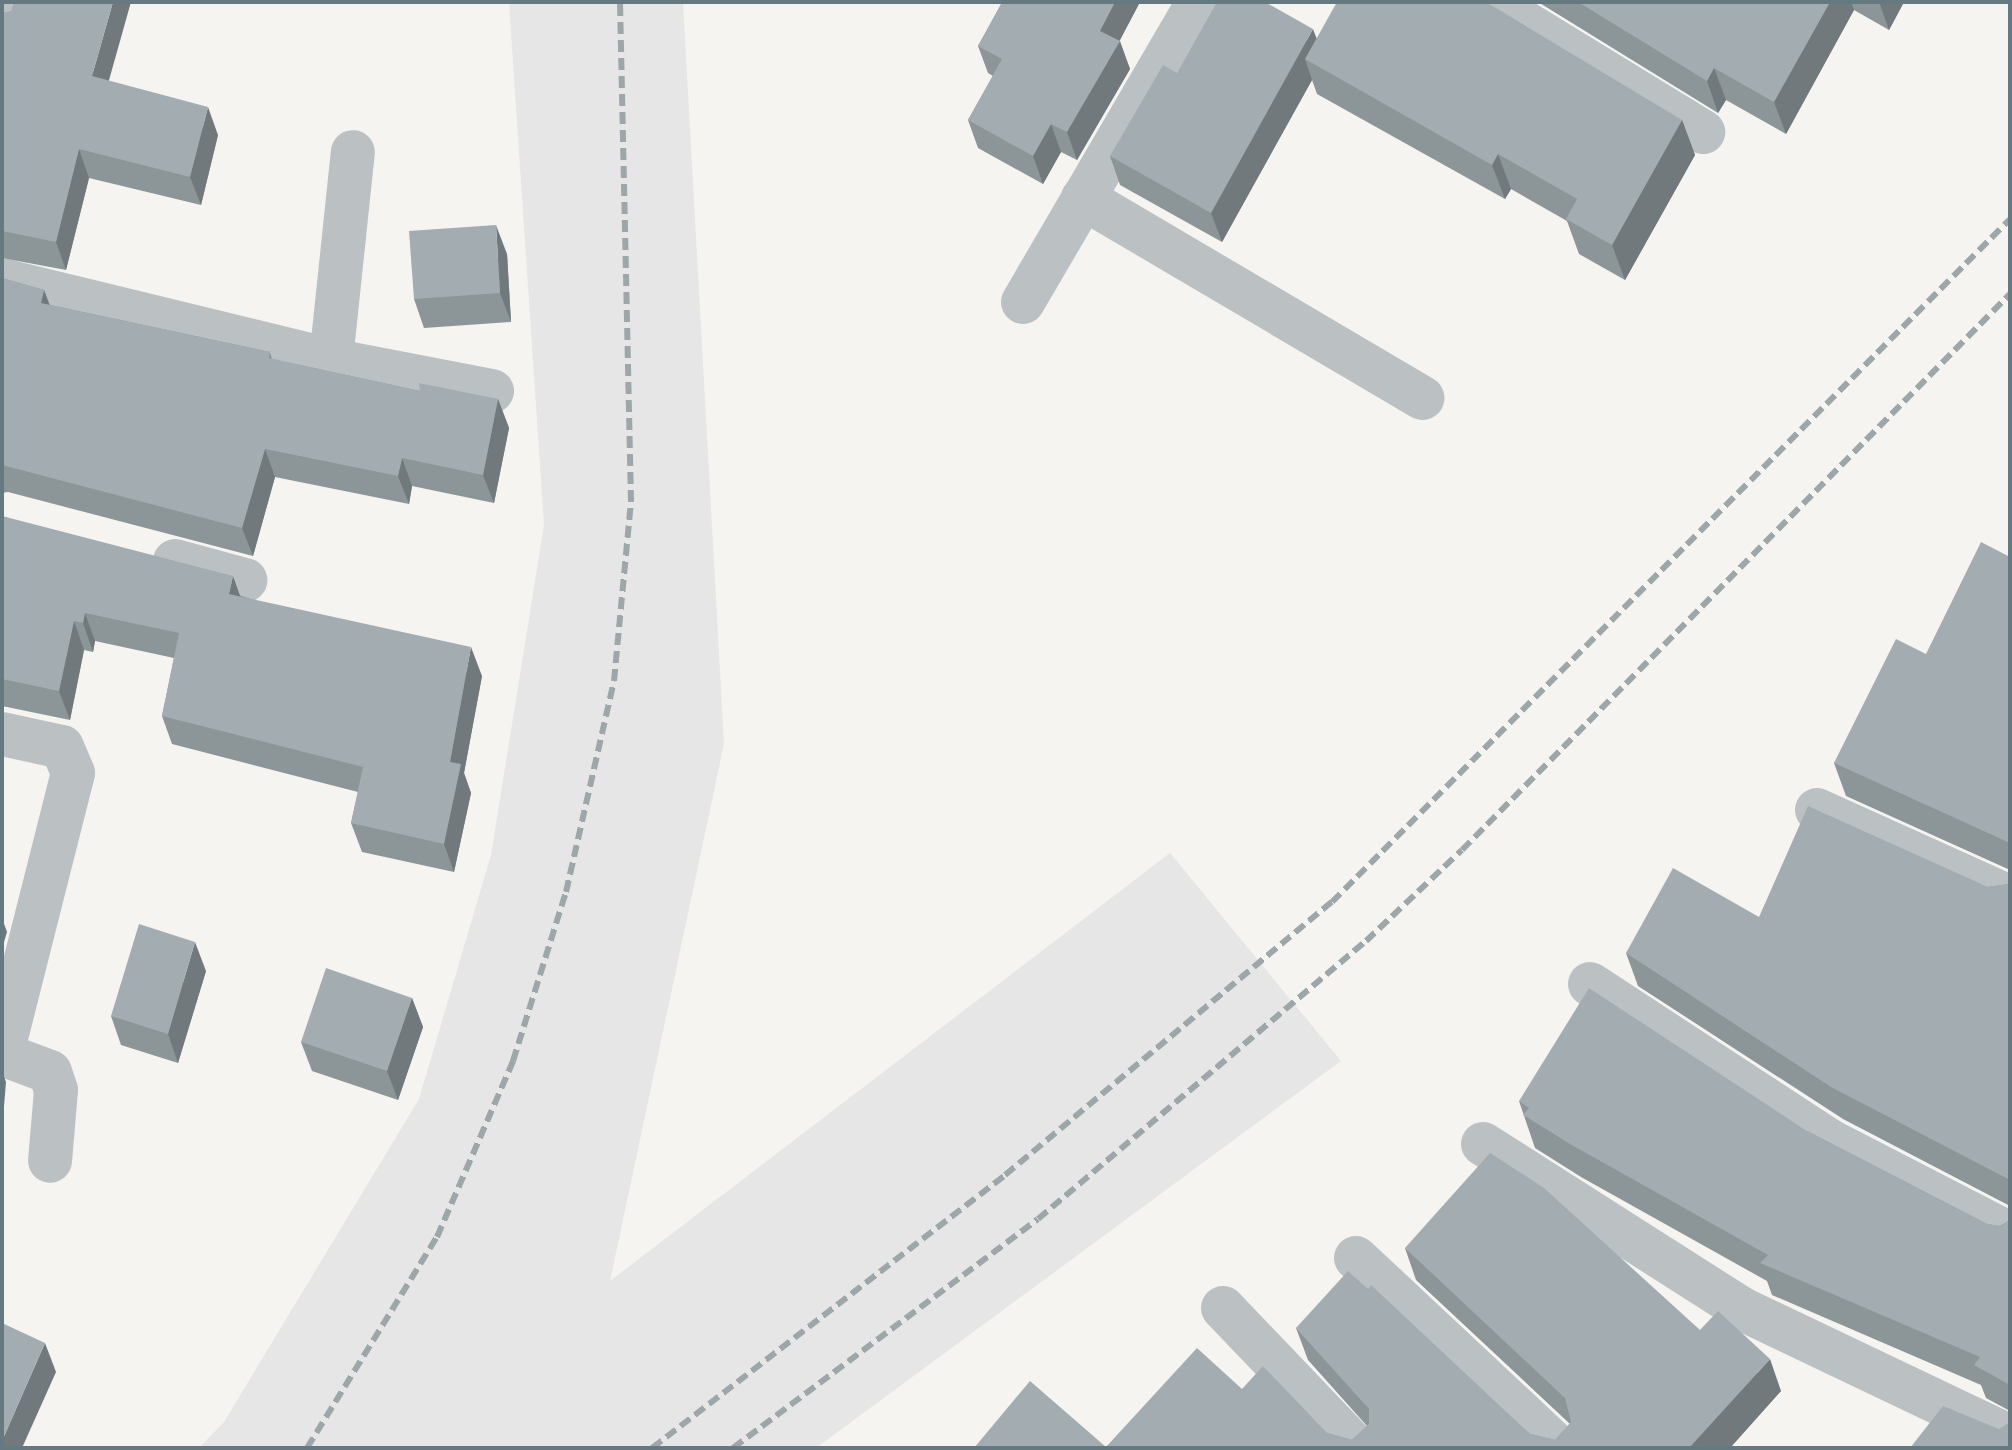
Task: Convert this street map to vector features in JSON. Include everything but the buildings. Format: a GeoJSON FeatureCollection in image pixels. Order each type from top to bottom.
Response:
{"type":"FeatureCollection","features":[{"type":"Feature","properties":{"kind":"street"},"geometry":{"type":"LineString","coordinates":[[2,19],[6,2]]}},
{"type":"Feature","properties":{"kind":"street"},"geometry":{"type":"LineString","coordinates":[[1023,302],[1198,2]]}},
{"type":"Feature","properties":{"kind":"street"},"geometry":{"type":"LineString","coordinates":[[1491,2],[1703,132]]}},
{"type":"Feature","properties":{"kind":"street"},"geometry":{"type":"LineString","coordinates":[[331,360],[353,152]]}},
{"type":"Feature","properties":{"kind":"street"},"geometry":{"type":"LineString","coordinates":[[1083,198],[1423,398]]}},
{"type":"Feature","properties":{"kind":"street"},"geometry":{"type":"LineString","coordinates":[[2,280],[331,360],[492,391]]}},
{"type":"Feature","properties":{"kind":"street"},"geometry":{"type":"LineString","coordinates":[[139,552],[245,580]]}},
{"type":"Feature","properties":{"kind":"street"},"geometry":{"type":"LineString","coordinates":[[2,734],[62,747],[73,773],[2,1054],[50,1072],[56,1090],[50,1161]]}},
{"type":"Feature","properties":{"kind":"street"},"geometry":{"type":"LineString","coordinates":[[1817,810],[2010,897]]}},
{"type":"Feature","properties":{"kind":"street"},"geometry":{"type":"LineString","coordinates":[[1590,984],[1830,1141],[2010,1234]]}},
{"type":"Feature","properties":{"kind":"street"},"geometry":{"type":"LineString","coordinates":[[1483,1144],[1740,1308],[2010,1437]]}},
{"type":"Feature","properties":{"kind":"street"},"geometry":{"type":"LineString","coordinates":[[1356,1258],[1559,1448]]}},
{"type":"Feature","properties":{"kind":"street"},"geometry":{"type":"LineString","coordinates":[[1223,1308],[1357,1448]]}},
{"type":"Feature","properties":{"kind":"shaded area"},"geometry":{"type":"Polygon","coordinates":[[[509,2],[683,2],[724,744],[610,1281],[1170,853],[1341,1061],[816,1448],[199,1448],[224,1422],[419,1099],[491,855],[544,525],[509,2]]]}},
{"type":"Feature","properties":{"kind":"railway"},"geometry":{"type":"LineString","coordinates":[[307,1448],[437,1237],[513,1061],[566,892],[614,681],[631,502],[620,2]]}},
{"type":"Feature","properties":{"kind":"railway"},"geometry":{"type":"LineString","coordinates":[[652,1448],[1005,1175],[1332,902],[2010,219]]}},
{"type":"Feature","properties":{"kind":"railway"},"geometry":{"type":"LineString","coordinates":[[733,1448],[1038,1219],[1366,941],[1462,850],[2010,294]]}}]}
